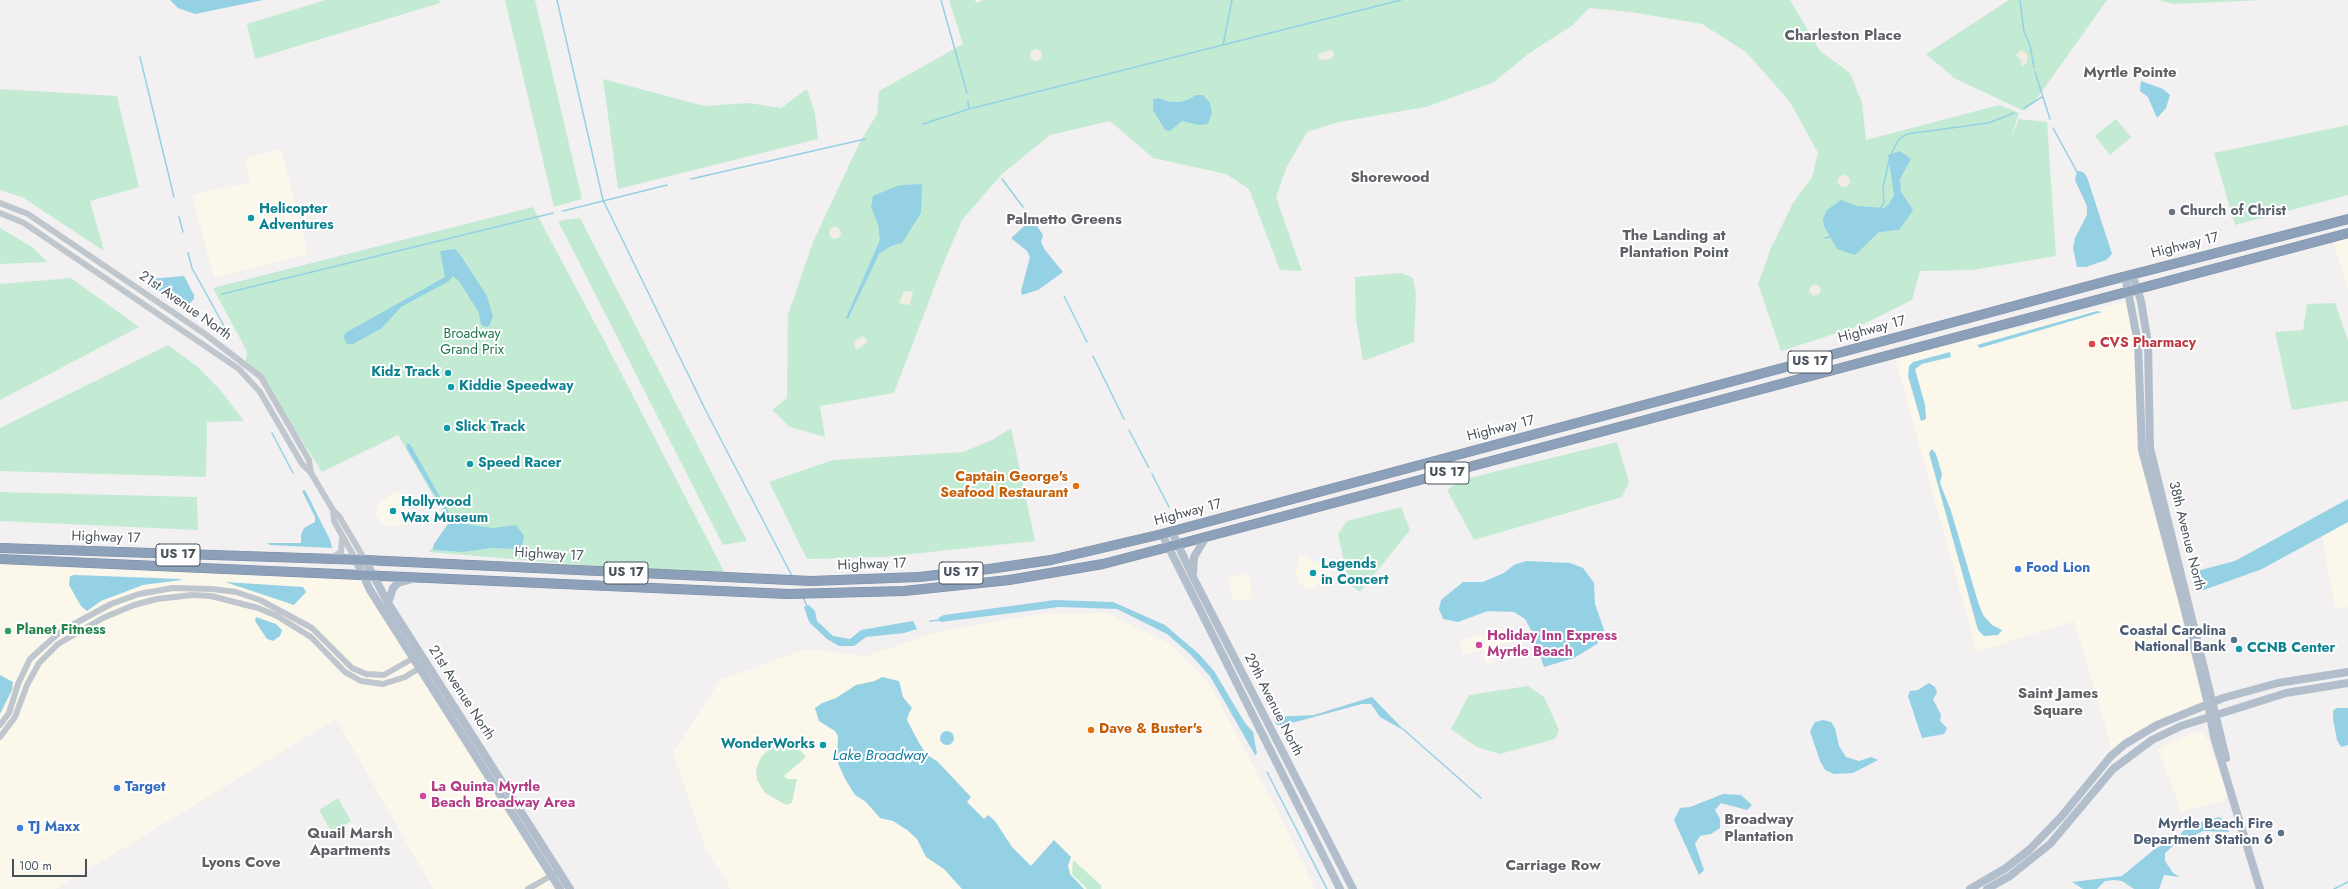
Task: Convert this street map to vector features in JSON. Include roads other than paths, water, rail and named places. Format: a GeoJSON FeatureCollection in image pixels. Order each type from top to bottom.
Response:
{"type":"FeatureCollection","features":[{"type":"Feature","properties":{"kind":"highway","name":"Highway 17"},"geometry":{"type":"LineString","coordinates":[[0,548],[317,560],[366,560],[811,581],[896,578],[989,569],[1051,560],[1172,532],[2129,275],[2348,219]]}},
{"type":"Feature","properties":{"kind":"highway","name":"Highway 17"},"geometry":{"type":"LineString","coordinates":[[0,559],[422,576],[788,594],[904,591],[1009,580],[1103,564],[2348,233]]}},
{"type":"Feature","properties":{"kind":"main road","name":"38th Avenue North"},"geometry":{"type":"LineString","coordinates":[[2129,275],[2133,290],[2138,343],[2142,450],[2211,703],[2214,715],[2214,737],[2260,889]]}},
{"type":"Feature","properties":{"kind":"main road","name":"29th Avenue North"},"geometry":{"type":"LineString","coordinates":[[1172,532],[1194,579],[1353,889]]}},
{"type":"Feature","properties":{"kind":"main road","name":"29th Avenue North"},"geometry":{"type":"LineString","coordinates":[[1162,534],[1340,889]]}},
{"type":"Feature","properties":{"kind":"main road"},"geometry":{"type":"LineString","coordinates":[[1194,579],[1194,557],[1206,537]]}},
{"type":"Feature","properties":{"kind":"main road","name":"21st Avenue North"},"geometry":{"type":"LineString","coordinates":[[356,560],[370,590],[416,657],[426,664],[555,874],[560,889]]}},
{"type":"Feature","properties":{"kind":"main road","name":"21st Avenue North"},"geometry":{"type":"LineString","coordinates":[[366,560],[416,657],[418,668],[555,874],[570,889]]}},
{"type":"Feature","properties":{"kind":"main road"},"geometry":{"type":"LineString","coordinates":[[388,603],[393,588],[398,583],[422,576]]}},
{"type":"Feature","properties":{"kind":"main road"},"geometry":{"type":"LineString","coordinates":[[1970,889],[2006,868],[2029,850],[2061,817],[2111,756],[2125,744],[2156,725],[2211,703],[2278,683],[2348,672]]}},
{"type":"Feature","properties":{"kind":"main road"},"geometry":{"type":"LineString","coordinates":[[1987,889],[2010,876],[2050,844],[2113,769],[2152,740],[2181,726],[2286,693],[2348,683]]}},
{"type":"Feature","properties":{"kind":"street","name":"21st Avenue North"},"geometry":{"type":"LineString","coordinates":[[0,203],[34,218],[205,334],[261,377],[309,460],[311,473]]}},
{"type":"Feature","properties":{"kind":"street","name":"21st Avenue North"},"geometry":{"type":"LineString","coordinates":[[0,213],[24,223],[239,369],[260,392],[302,464],[311,473],[366,560]]}},
{"type":"Feature","properties":{"kind":"street","name":"21st Avenue North"},"geometry":{"type":"LineString","coordinates":[[333,510],[334,521],[356,560]]}},
{"type":"Feature","properties":{"kind":"street"},"geometry":{"type":"LineString","coordinates":[[317,560],[341,552],[343,545],[342,534]]}},
{"type":"Feature","properties":{"kind":"street"},"geometry":{"type":"LineString","coordinates":[[0,726],[9,713],[18,684],[30,659],[61,631],[111,604],[139,594],[173,588],[212,589],[236,592],[260,600],[312,628],[352,668],[366,674],[384,675],[416,657]]}},
{"type":"Feature","properties":{"kind":"street"},"geometry":{"type":"LineString","coordinates":[[0,737],[15,717],[27,685],[39,663],[49,652],[84,628],[103,618],[134,605],[157,599],[192,595],[211,596],[258,608],[277,616],[311,637],[345,672],[361,681],[383,684],[405,677],[426,664]]}},
{"type":"Feature","properties":{"kind":"street"},"geometry":{"type":"LineString","coordinates":[[528,889],[555,874]]}},
{"type":"Feature","properties":{"kind":"water"},"geometry":{"type":"Polygon","coordinates":[[[170,0],[263,0],[195,14],[178,8],[170,0]]]}},
{"type":"Feature","properties":{"kind":"water"},"geometry":{"type":"Polygon","coordinates":[[[2141,81],[2163,89],[2170,95],[2166,108],[2157,118],[2148,97],[2140,91],[2141,81]]]}},
{"type":"Feature","properties":{"kind":"water"},"geometry":{"type":"Polygon","coordinates":[[[1196,95],[1203,95],[1210,103],[1212,113],[1208,124],[1199,125],[1182,121],[1170,131],[1165,130],[1153,110],[1153,99],[1158,98],[1171,102],[1180,102],[1188,100],[1196,95]]]}},
{"type":"Feature","properties":{"kind":"water"},"geometry":{"type":"Polygon","coordinates":[[[1900,151],[1911,159],[1900,179],[1901,192],[1913,210],[1910,215],[1899,230],[1879,232],[1855,255],[1837,249],[1824,226],[1823,219],[1827,210],[1841,200],[1857,206],[1884,208],[1889,204],[1894,195],[1888,155],[1900,151]]]}},
{"type":"Feature","properties":{"kind":"water"},"geometry":{"type":"Polygon","coordinates":[[[2077,171],[2083,172],[2087,177],[2112,254],[2106,260],[2086,267],[2077,267],[2073,248],[2075,238],[2087,215],[2087,206],[2075,180],[2077,171]]]}},
{"type":"Feature","properties":{"kind":"water"},"geometry":{"type":"Polygon","coordinates":[[[922,184],[921,213],[902,243],[891,246],[879,254],[848,319],[846,318],[880,240],[878,224],[871,207],[873,196],[900,185],[922,184]]]}},
{"type":"Feature","properties":{"kind":"water"},"geometry":{"type":"Polygon","coordinates":[[[1032,219],[1043,235],[1041,242],[1045,250],[1063,272],[1038,290],[1022,295],[1021,291],[1030,257],[1027,251],[1011,238],[1032,219]]]}},
{"type":"Feature","properties":{"kind":"water"},"geometry":{"type":"Polygon","coordinates":[[[455,249],[487,296],[493,317],[489,326],[486,327],[481,325],[479,313],[459,281],[453,276],[449,281],[401,307],[382,328],[353,344],[347,344],[343,336],[347,332],[445,277],[440,251],[455,249]]]}},
{"type":"Feature","properties":{"kind":"water"},"geometry":{"type":"Polygon","coordinates":[[[184,276],[194,295],[194,299],[189,304],[179,303],[150,286],[148,281],[149,279],[184,276]]]}},
{"type":"Feature","properties":{"kind":"water"},"geometry":{"type":"Polygon","coordinates":[[[2097,311],[2102,312],[1980,348],[1977,345],[2097,311]]]}},
{"type":"Feature","properties":{"kind":"water"},"geometry":{"type":"Polygon","coordinates":[[[1950,352],[1951,357],[1922,364],[1915,369],[1925,405],[1926,419],[1921,421],[1908,376],[1909,366],[1913,362],[1950,352]]]}},
{"type":"Feature","properties":{"kind":"water"},"geometry":{"type":"Polygon","coordinates":[[[407,444],[410,444],[452,518],[465,524],[493,528],[516,525],[524,536],[522,547],[518,549],[492,548],[463,552],[433,550],[434,544],[450,521],[407,449],[407,444]]]}},
{"type":"Feature","properties":{"kind":"water"},"geometry":{"type":"Polygon","coordinates":[[[1932,449],[1936,454],[1942,474],[1940,483],[1951,511],[1978,602],[1983,615],[1992,625],[2002,630],[1998,635],[1984,636],[1978,630],[1929,453],[1932,449]]]}},
{"type":"Feature","properties":{"kind":"water"},"geometry":{"type":"Polygon","coordinates":[[[305,490],[330,540],[332,548],[270,545],[267,543],[301,543],[301,535],[304,528],[315,522],[315,517],[302,491],[305,490]]]}},
{"type":"Feature","properties":{"kind":"water"},"geometry":{"type":"Polygon","coordinates":[[[2348,499],[2348,522],[2262,569],[2201,591],[2196,587],[2193,572],[2235,561],[2348,499]]]}},
{"type":"Feature","properties":{"kind":"water"},"geometry":{"type":"Polygon","coordinates":[[[1526,561],[1570,563],[1583,568],[1594,583],[1595,604],[1604,630],[1597,644],[1574,658],[1544,667],[1532,632],[1525,619],[1514,612],[1488,611],[1458,622],[1443,619],[1439,609],[1441,600],[1463,582],[1483,582],[1504,573],[1514,565],[1526,561]]]}},
{"type":"Feature","properties":{"kind":"water"},"geometry":{"type":"Polygon","coordinates":[[[70,576],[181,580],[143,585],[101,601],[87,611],[81,606],[69,585],[70,576]]]}},
{"type":"Feature","properties":{"kind":"water"},"geometry":{"type":"Polygon","coordinates":[[[225,582],[303,587],[306,592],[294,605],[225,582]]]}},
{"type":"Feature","properties":{"kind":"water"},"geometry":{"type":"Polygon","coordinates":[[[1055,600],[1113,602],[1165,625],[1199,654],[1214,671],[1245,723],[1253,732],[1257,754],[1255,755],[1210,676],[1190,654],[1167,634],[1117,609],[1059,607],[941,622],[938,618],[944,615],[1055,600]]]}},
{"type":"Feature","properties":{"kind":"water"},"geometry":{"type":"Polygon","coordinates":[[[809,605],[815,611],[817,621],[833,636],[850,639],[861,630],[913,621],[917,629],[904,633],[866,637],[854,646],[839,646],[827,639],[809,622],[804,607],[809,605]]]}},
{"type":"Feature","properties":{"kind":"water"},"geometry":{"type":"Polygon","coordinates":[[[256,617],[276,624],[282,630],[280,636],[273,641],[267,639],[255,621],[256,617]]]}},
{"type":"Feature","properties":{"kind":"water"},"geometry":{"type":"Polygon","coordinates":[[[0,675],[13,682],[12,690],[0,714],[0,675]]]}},
{"type":"Feature","properties":{"kind":"water","name":"Lake Broadway"},"geometry":{"type":"Polygon","coordinates":[[[882,677],[899,681],[903,697],[912,708],[907,720],[918,741],[926,754],[938,762],[971,797],[967,802],[984,819],[988,815],[995,821],[1012,847],[1031,866],[1054,840],[1071,857],[1068,866],[1070,874],[1084,889],[962,889],[944,869],[926,857],[917,839],[907,830],[893,821],[880,818],[866,802],[855,795],[845,779],[838,763],[838,736],[835,731],[819,721],[815,708],[822,703],[836,698],[856,685],[875,681],[882,677]]]}},
{"type":"Feature","properties":{"kind":"water"},"geometry":{"type":"Polygon","coordinates":[[[1929,683],[1935,687],[1937,693],[1933,699],[1941,715],[1940,721],[1947,728],[1944,734],[1922,738],[1908,696],[1910,691],[1918,690],[1929,683]]]}},
{"type":"Feature","properties":{"kind":"water"},"geometry":{"type":"Polygon","coordinates":[[[1372,697],[1405,731],[1380,717],[1371,704],[1362,704],[1284,725],[1277,725],[1273,717],[1314,715],[1372,697]]]}},
{"type":"Feature","properties":{"kind":"water"},"geometry":{"type":"Polygon","coordinates":[[[2336,708],[2348,708],[2348,745],[2341,747],[2337,740],[2333,719],[2333,711],[2336,708]]]}},
{"type":"Feature","properties":{"kind":"water"},"geometry":{"type":"Polygon","coordinates":[[[1823,720],[1831,722],[1835,728],[1839,746],[1846,757],[1859,761],[1871,757],[1878,760],[1853,773],[1834,774],[1825,770],[1820,761],[1810,731],[1815,722],[1823,720]]]}},
{"type":"Feature","properties":{"kind":"water"},"geometry":{"type":"Polygon","coordinates":[[[944,731],[950,731],[954,735],[954,741],[950,745],[944,745],[940,741],[940,735],[944,731]]]}},
{"type":"Feature","properties":{"kind":"water"},"geometry":{"type":"Polygon","coordinates":[[[1723,794],[1741,795],[1752,805],[1747,810],[1721,803],[1715,810],[1720,819],[1720,828],[1711,834],[1700,836],[1695,844],[1704,870],[1699,875],[1674,820],[1680,808],[1690,807],[1723,794]]]}},
{"type":"Feature","properties":{"kind":"water"},"geometry":{"type":"Polygon","coordinates":[[[2219,817],[2226,821],[2229,832],[2203,831],[2173,846],[2165,853],[2165,861],[2173,873],[2180,877],[2164,875],[2159,889],[2134,889],[2122,881],[2114,880],[2105,881],[2097,889],[2083,889],[2072,882],[2122,876],[2156,848],[2177,840],[2183,831],[2195,824],[2219,817]]]}},
{"type":"Feature","properties":{"kind":"waterway"},"geometry":{"type":"LineString","coordinates":[[557,0],[603,200],[706,411],[792,576]]}},
{"type":"Feature","properties":{"kind":"waterway"},"geometry":{"type":"LineString","coordinates":[[941,0],[967,93]]}},
{"type":"Feature","properties":{"kind":"waterway"},"geometry":{"type":"LineString","coordinates":[[1223,45],[1232,0]]}},
{"type":"Feature","properties":{"kind":"waterway"},"geometry":{"type":"LineString","coordinates":[[923,124],[969,109],[1401,0]]}},
{"type":"Feature","properties":{"kind":"waterway"},"geometry":{"type":"LineString","coordinates":[[2020,0],[2024,32],[2030,45],[2034,68]]}},
{"type":"Feature","properties":{"kind":"waterway"},"geometry":{"type":"LineString","coordinates":[[140,57],[174,197]]}},
{"type":"Feature","properties":{"kind":"waterway"},"geometry":{"type":"LineString","coordinates":[[2035,72],[2050,119]]}},
{"type":"Feature","properties":{"kind":"waterway"},"geometry":{"type":"LineString","coordinates":[[2024,108],[2042,97]]}},
{"type":"Feature","properties":{"kind":"waterway"},"geometry":{"type":"LineString","coordinates":[[968,101],[969,109]]}},
{"type":"Feature","properties":{"kind":"waterway"},"geometry":{"type":"LineString","coordinates":[[1891,154],[1899,139],[1907,134],[1988,123],[2014,113]]}},
{"type":"Feature","properties":{"kind":"waterway"},"geometry":{"type":"LineString","coordinates":[[2053,128],[2077,172]]}},
{"type":"Feature","properties":{"kind":"waterway"},"geometry":{"type":"LineString","coordinates":[[691,179],[865,139]]}},
{"type":"Feature","properties":{"kind":"waterway"},"geometry":{"type":"LineString","coordinates":[[1880,209],[1884,203],[1883,187],[1889,161]]}},
{"type":"Feature","properties":{"kind":"waterway"},"geometry":{"type":"LineString","coordinates":[[1002,179],[1023,207]]}},
{"type":"Feature","properties":{"kind":"waterway"},"geometry":{"type":"LineString","coordinates":[[563,211],[667,185]]}},
{"type":"Feature","properties":{"kind":"waterway"},"geometry":{"type":"LineString","coordinates":[[222,294],[553,213]]}},
{"type":"Feature","properties":{"kind":"waterway"},"geometry":{"type":"LineString","coordinates":[[179,217],[183,232]]}},
{"type":"Feature","properties":{"kind":"waterway"},"geometry":{"type":"LineString","coordinates":[[1824,238],[1830,237]]}},
{"type":"Feature","properties":{"kind":"waterway"},"geometry":{"type":"LineString","coordinates":[[188,253],[192,268],[230,337]]}},
{"type":"Feature","properties":{"kind":"waterway"},"geometry":{"type":"LineString","coordinates":[[1064,296],[1087,342]]}},
{"type":"Feature","properties":{"kind":"waterway"},"geometry":{"type":"LineString","coordinates":[[1093,356],[1124,419]]}},
{"type":"Feature","properties":{"kind":"waterway"},"geometry":{"type":"LineString","coordinates":[[1129,430],[1149,468]]}},
{"type":"Feature","properties":{"kind":"waterway"},"geometry":{"type":"LineString","coordinates":[[272,433],[293,473]]}},
{"type":"Feature","properties":{"kind":"waterway"},"geometry":{"type":"LineString","coordinates":[[1152,474],[1169,507]]}},
{"type":"Feature","properties":{"kind":"waterway"},"geometry":{"type":"LineString","coordinates":[[803,597],[807,606]]}},
{"type":"Feature","properties":{"kind":"waterway"},"geometry":{"type":"LineString","coordinates":[[930,621],[941,620]]}},
{"type":"Feature","properties":{"kind":"waterway"},"geometry":{"type":"LineString","coordinates":[[1403,729],[1481,798]]}},
{"type":"Feature","properties":{"kind":"waterway"},"geometry":{"type":"LineString","coordinates":[[1267,772],[1327,889]]}},
{"type":"Feature","properties":{"kind":"waterway"},"geometry":{"type":"LineString","coordinates":[[2334,889],[2348,882]]}},
{"type":"Feature","properties":{"kind":"place","name":"Church of Christ"},"geometry":{"type":"Point","coordinates":[2172,212]}},
{"type":"Feature","properties":{"kind":"place","name":"Helicopter Adventures"},"geometry":{"type":"Point","coordinates":[251,218]}},
{"type":"Feature","properties":{"kind":"place","name":"CVS Pharmacy"},"geometry":{"type":"Point","coordinates":[2092,344]}},
{"type":"Feature","properties":{"kind":"place","name":"Kidz Track"},"geometry":{"type":"Point","coordinates":[448,373]}},
{"type":"Feature","properties":{"kind":"place","name":"Kiddie Speedway"},"geometry":{"type":"Point","coordinates":[451,387]}},
{"type":"Feature","properties":{"kind":"place","name":"Slick Track"},"geometry":{"type":"Point","coordinates":[447,428]}},
{"type":"Feature","properties":{"kind":"place","name":"Speed Racer"},"geometry":{"type":"Point","coordinates":[470,464]}},
{"type":"Feature","properties":{"kind":"place","name":"Captain George's Seafood Restaurant"},"geometry":{"type":"Point","coordinates":[1076,486]}},
{"type":"Feature","properties":{"kind":"place","name":"Hollywood Wax Museum"},"geometry":{"type":"Point","coordinates":[393,511]}},
{"type":"Feature","properties":{"kind":"place","name":"Food Lion"},"geometry":{"type":"Point","coordinates":[2018,569]}},
{"type":"Feature","properties":{"kind":"place","name":"Legends in Concert"},"geometry":{"type":"Point","coordinates":[1313,573]}},
{"type":"Feature","properties":{"kind":"place","name":"Planet Fitness"},"geometry":{"type":"Point","coordinates":[8,631]}},
{"type":"Feature","properties":{"kind":"place","name":"Coastal Carolina National Bank"},"geometry":{"type":"Point","coordinates":[2234,640]}},
{"type":"Feature","properties":{"kind":"place","name":"Holiday Inn Express Myrtle Beach"},"geometry":{"type":"Point","coordinates":[1479,645]}},
{"type":"Feature","properties":{"kind":"place","name":"CCNB Center"},"geometry":{"type":"Point","coordinates":[2239,649]}},
{"type":"Feature","properties":{"kind":"place","name":"Dave & Buster's"},"geometry":{"type":"Point","coordinates":[1091,730]}},
{"type":"Feature","properties":{"kind":"place","name":"WonderWorks"},"geometry":{"type":"Point","coordinates":[823,745]}},
{"type":"Feature","properties":{"kind":"place","name":"Target"},"geometry":{"type":"Point","coordinates":[117,788]}},
{"type":"Feature","properties":{"kind":"place","name":"La Quinta Myrtle Beach Broadway Area"},"geometry":{"type":"Point","coordinates":[423,796]}},
{"type":"Feature","properties":{"kind":"place","name":"TJ Maxx"},"geometry":{"type":"Point","coordinates":[20,828]}},
{"type":"Feature","properties":{"kind":"place","name":"Myrtle Beach Fire Department Station 6"},"geometry":{"type":"Point","coordinates":[2281,833]}},
{"type":"Feature","properties":{"kind":"district","name":"Charleston Place"},"geometry":{"type":"Point","coordinates":[1843,36]}},
{"type":"Feature","properties":{"kind":"district","name":"Myrtle Pointe"},"geometry":{"type":"Point","coordinates":[2130,73]}},
{"type":"Feature","properties":{"kind":"district","name":"Shorewood"},"geometry":{"type":"Point","coordinates":[1390,178]}},
{"type":"Feature","properties":{"kind":"district","name":"Palmetto Greens"},"geometry":{"type":"Point","coordinates":[1064,220]}},
{"type":"Feature","properties":{"kind":"district","name":"The Landing at Plantation Point"},"geometry":{"type":"Point","coordinates":[1674,244]}},
{"type":"Feature","properties":{"kind":"district","name":"Saint James Square"},"geometry":{"type":"Point","coordinates":[2058,702]}},
{"type":"Feature","properties":{"kind":"district","name":"Broadway Plantation"},"geometry":{"type":"Point","coordinates":[1759,828]}},
{"type":"Feature","properties":{"kind":"district","name":"Quail Marsh Apartments"},"geometry":{"type":"Point","coordinates":[350,842]}},
{"type":"Feature","properties":{"kind":"district","name":"Lyons Cove"},"geometry":{"type":"Point","coordinates":[241,863]}},
{"type":"Feature","properties":{"kind":"district","name":"Carriage Row"},"geometry":{"type":"Point","coordinates":[1553,866]}},
{"type":"Feature","properties":{"kind":"park label","name":"Broadway Grand Prix"},"geometry":{"type":"Point","coordinates":[472,344]}}]}
